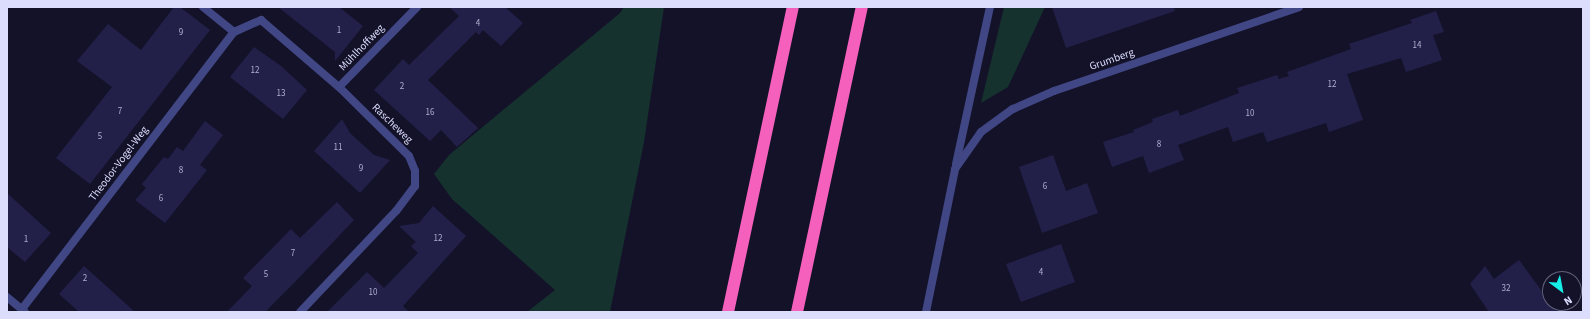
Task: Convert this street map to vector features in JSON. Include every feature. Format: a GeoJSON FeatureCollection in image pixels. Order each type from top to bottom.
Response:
{"type":"FeatureCollection","features":[{"type":"Feature","properties":{"kind":"highway"},"geometry":{"type":"LineString","coordinates":[[728,312],[793,7]]}},
{"type":"Feature","properties":{"kind":"highway"},"geometry":{"type":"LineString","coordinates":[[797,312],[862,7]]}},
{"type":"Feature","properties":{"kind":"street"},"geometry":{"type":"LineString","coordinates":[[202,7],[234,32]]}},
{"type":"Feature","properties":{"kind":"street","name":"Mühlhoffweg"},"geometry":{"type":"LineString","coordinates":[[339,87],[417,7]]}},
{"type":"Feature","properties":{"kind":"street","name":"Grumberg"},"geometry":{"type":"LineString","coordinates":[[926,312],[990,7]]}},
{"type":"Feature","properties":{"kind":"street","name":"Grumberg"},"geometry":{"type":"LineString","coordinates":[[955,168],[981,132],[1013,109],[1054,91],[1299,7]]}},
{"type":"Feature","properties":{"kind":"street","name":"Rascheweg"},"geometry":{"type":"LineString","coordinates":[[234,32],[261,20],[339,87],[409,156],[415,171],[415,186],[396,212],[300,312]]}},
{"type":"Feature","properties":{"kind":"street","name":"Theodor-Vogel-Weg"},"geometry":{"type":"LineString","coordinates":[[23,311],[234,32]]}},
{"type":"Feature","properties":{"kind":"street"},"geometry":{"type":"LineString","coordinates":[[7,297],[23,311]]}},
{"type":"Feature","properties":{"kind":"green space"},"geometry":{"type":"Polygon","coordinates":[[[624,7],[664,7],[644,142],[610,312],[527,312],[555,290],[452,199],[434,174],[449,155],[620,13],[624,7]]]}},
{"type":"Feature","properties":{"kind":"green space"},"geometry":{"type":"Polygon","coordinates":[[[1004,7],[1045,7],[1008,87],[981,103],[1004,7]]]}},
{"type":"Feature","properties":{"kind":"building"},"geometry":{"type":"Polygon","coordinates":[[[174,7],[180,7],[210,30],[90,184],[56,158],[112,87],[77,61],[108,24],[141,50],[174,7]]]}},
{"type":"Feature","properties":{"kind":"building"},"geometry":{"type":"Polygon","coordinates":[[[278,7],[339,7],[363,26],[335,61],[335,52],[278,7]]]}},
{"type":"Feature","properties":{"kind":"building"},"geometry":{"type":"Polygon","coordinates":[[[449,7],[505,7],[523,23],[501,46],[483,30],[479,35],[476,32],[428,80],[478,128],[457,147],[441,130],[430,141],[374,90],[403,59],[409,65],[459,16],[449,7]]]}},
{"type":"Feature","properties":{"kind":"building"},"geometry":{"type":"Polygon","coordinates":[[[1052,7],[1174,7],[1175,11],[1066,48],[1052,7]]]}},
{"type":"Feature","properties":{"kind":"building"},"geometry":{"type":"Polygon","coordinates":[[[1436,11],[1444,32],[1433,35],[1442,60],[1406,72],[1401,58],[1347,74],[1363,120],[1329,132],[1326,123],[1267,142],[1263,132],[1233,142],[1228,127],[1178,145],[1184,160],[1149,173],[1143,156],[1112,167],[1103,142],[1134,132],[1133,130],[1153,122],[1152,119],[1178,110],[1180,116],[1239,93],[1237,88],[1277,75],[1279,79],[1289,76],[1287,72],[1351,49],[1349,44],[1412,23],[1410,20],[1436,11]]]}},
{"type":"Feature","properties":{"kind":"building"},"geometry":{"type":"Polygon","coordinates":[[[254,47],[281,66],[307,90],[283,119],[230,77],[254,47]]]}},
{"type":"Feature","properties":{"kind":"building"},"geometry":{"type":"Polygon","coordinates":[[[342,119],[350,133],[374,155],[390,160],[360,193],[314,151],[342,119]]]}},
{"type":"Feature","properties":{"kind":"building"},"geometry":{"type":"Polygon","coordinates":[[[205,121],[223,135],[200,165],[207,170],[165,223],[135,200],[146,188],[142,184],[164,157],[168,159],[177,147],[183,151],[205,121]]]}},
{"type":"Feature","properties":{"kind":"building"},"geometry":{"type":"Polygon","coordinates":[[[1053,155],[1066,191],[1087,183],[1098,213],[1042,233],[1019,167],[1053,155]]]}},
{"type":"Feature","properties":{"kind":"building"},"geometry":{"type":"Polygon","coordinates":[[[7,193],[51,233],[25,262],[7,247],[7,193]]]}},
{"type":"Feature","properties":{"kind":"building"},"geometry":{"type":"Polygon","coordinates":[[[337,202],[354,220],[265,312],[227,312],[252,286],[243,278],[291,229],[300,238],[337,202]]]}},
{"type":"Feature","properties":{"kind":"building"},"geometry":{"type":"Polygon","coordinates":[[[433,206],[466,236],[403,306],[409,312],[327,312],[367,272],[384,288],[418,253],[411,246],[416,242],[399,226],[419,223],[433,206]]]}},
{"type":"Feature","properties":{"kind":"building"},"geometry":{"type":"Polygon","coordinates":[[[1061,244],[1075,282],[1021,302],[1006,264],[1061,244]]]}},
{"type":"Feature","properties":{"kind":"building"},"geometry":{"type":"Polygon","coordinates":[[[1519,260],[1542,291],[1542,311],[1557,312],[1489,312],[1470,284],[1485,266],[1494,279],[1519,260]]]}},
{"type":"Feature","properties":{"kind":"building"},"geometry":{"type":"Polygon","coordinates":[[[84,266],[135,312],[79,312],[59,294],[84,266]]]}}]}
